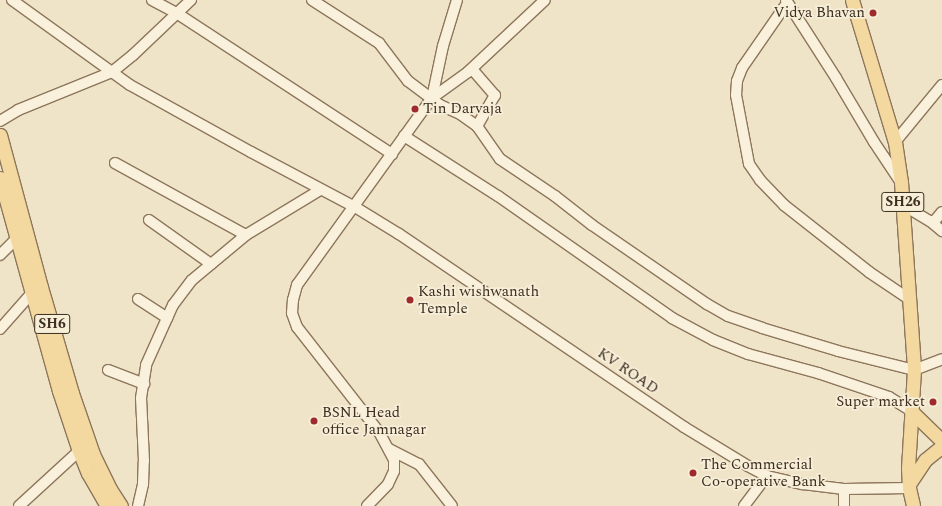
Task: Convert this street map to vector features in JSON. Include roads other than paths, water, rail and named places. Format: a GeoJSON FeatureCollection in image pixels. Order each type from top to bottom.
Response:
{"type":"FeatureCollection","features":[{"type":"Feature","properties":{"kind":"main road","name":"SH26"},"geometry":{"type":"LineString","coordinates":[[852,0],[894,142],[901,182],[914,370],[911,411],[909,486],[913,506]]}},
{"type":"Feature","properties":{"kind":"main road","name":"SH6"},"geometry":{"type":"LineString","coordinates":[[0,135],[41,287],[72,393],[93,454],[110,489],[121,506]]}},
{"type":"Feature","properties":{"kind":"main road","name":"SH6"},"geometry":{"type":"LineString","coordinates":[[1,185],[59,391],[79,451],[103,503]]}},
{"type":"Feature","properties":{"kind":"main road"},"geometry":{"type":"LineString","coordinates":[[911,411],[942,440]]}},
{"type":"Feature","properties":{"kind":"main road"},"geometry":{"type":"LineString","coordinates":[[909,486],[925,460],[942,446]]}},
{"type":"Feature","properties":{"kind":"street","name":"KV ROAD"},"geometry":{"type":"LineString","coordinates":[[12,0],[137,89],[320,190],[355,207],[399,234],[684,427],[748,466],[767,476],[803,484],[844,489],[909,486]]}},
{"type":"Feature","properties":{"kind":"street"},"geometry":{"type":"LineString","coordinates":[[152,0],[178,14],[392,154]]}},
{"type":"Feature","properties":{"kind":"street"},"geometry":{"type":"LineString","coordinates":[[0,121],[18,110],[112,72],[178,14],[191,0]]}},
{"type":"Feature","properties":{"kind":"street"},"geometry":{"type":"LineString","coordinates":[[312,0],[379,43],[408,81],[477,126],[500,160],[555,196],[592,226],[712,307],[728,316],[762,328],[838,351],[914,370],[942,359]]}},
{"type":"Feature","properties":{"kind":"street"},"geometry":{"type":"LineString","coordinates":[[432,98],[443,46],[457,0]]}},
{"type":"Feature","properties":{"kind":"street"},"geometry":{"type":"LineString","coordinates":[[366,506],[388,484],[394,470],[394,460],[379,432],[305,339],[292,314],[293,300],[297,285],[355,207],[432,98],[472,69],[545,0]]}},
{"type":"Feature","properties":{"kind":"street"},"geometry":{"type":"LineString","coordinates":[[901,182],[874,142],[836,78],[787,1],[742,68],[736,81],[736,95],[749,164],[760,180],[784,205],[869,272],[909,299]]}},
{"type":"Feature","properties":{"kind":"street"},"geometry":{"type":"LineString","coordinates":[[472,69],[495,95],[477,126]]}},
{"type":"Feature","properties":{"kind":"street"},"geometry":{"type":"LineString","coordinates":[[894,142],[942,84]]}},
{"type":"Feature","properties":{"kind":"street"},"geometry":{"type":"LineString","coordinates":[[404,136],[498,196],[672,318],[713,340],[748,354],[818,373],[889,397],[911,411]]}},
{"type":"Feature","properties":{"kind":"street"},"geometry":{"type":"LineString","coordinates":[[115,163],[246,235]]}},
{"type":"Feature","properties":{"kind":"street"},"geometry":{"type":"LineString","coordinates":[[138,506],[143,484],[144,461],[141,398],[146,365],[173,305],[192,280],[246,235],[320,190]]}},
{"type":"Feature","properties":{"kind":"street"},"geometry":{"type":"LineString","coordinates":[[903,205],[942,231]]}},
{"type":"Feature","properties":{"kind":"street"},"geometry":{"type":"LineString","coordinates":[[932,223],[942,212]]}},
{"type":"Feature","properties":{"kind":"street"},"geometry":{"type":"LineString","coordinates":[[148,220],[211,264]]}},
{"type":"Feature","properties":{"kind":"street"},"geometry":{"type":"LineString","coordinates":[[0,255],[16,239]]}},
{"type":"Feature","properties":{"kind":"street"},"geometry":{"type":"LineString","coordinates":[[0,329],[31,294]]}},
{"type":"Feature","properties":{"kind":"street"},"geometry":{"type":"LineString","coordinates":[[138,299],[167,318]]}},
{"type":"Feature","properties":{"kind":"street"},"geometry":{"type":"LineString","coordinates":[[108,370],[144,384]]}},
{"type":"Feature","properties":{"kind":"street"},"geometry":{"type":"LineString","coordinates":[[389,449],[419,464],[452,506]]}},
{"type":"Feature","properties":{"kind":"street"},"geometry":{"type":"LineString","coordinates":[[19,506],[79,451]]}},
{"type":"Feature","properties":{"kind":"street"},"geometry":{"type":"LineString","coordinates":[[102,472],[103,503]]}},
{"type":"Feature","properties":{"kind":"street"},"geometry":{"type":"LineString","coordinates":[[744,506],[767,476]]}},
{"type":"Feature","properties":{"kind":"street"},"geometry":{"type":"LineString","coordinates":[[844,489],[844,506]]}},
{"type":"Feature","properties":{"kind":"place","name":"Vidya Bhavan"},"geometry":{"type":"Point","coordinates":[873,13]}},
{"type":"Feature","properties":{"kind":"place","name":"Tin Darvaja"},"geometry":{"type":"Point","coordinates":[415,109]}},
{"type":"Feature","properties":{"kind":"place","name":"Kashi wishwanath Temple"},"geometry":{"type":"Point","coordinates":[410,300]}},
{"type":"Feature","properties":{"kind":"place","name":"Super market"},"geometry":{"type":"Point","coordinates":[933,402]}},
{"type":"Feature","properties":{"kind":"place","name":"BSNL Head office Jamnagar"},"geometry":{"type":"Point","coordinates":[314,421]}},
{"type":"Feature","properties":{"kind":"place","name":"The Commercial Co-operative Bank"},"geometry":{"type":"Point","coordinates":[693,473]}}]}
